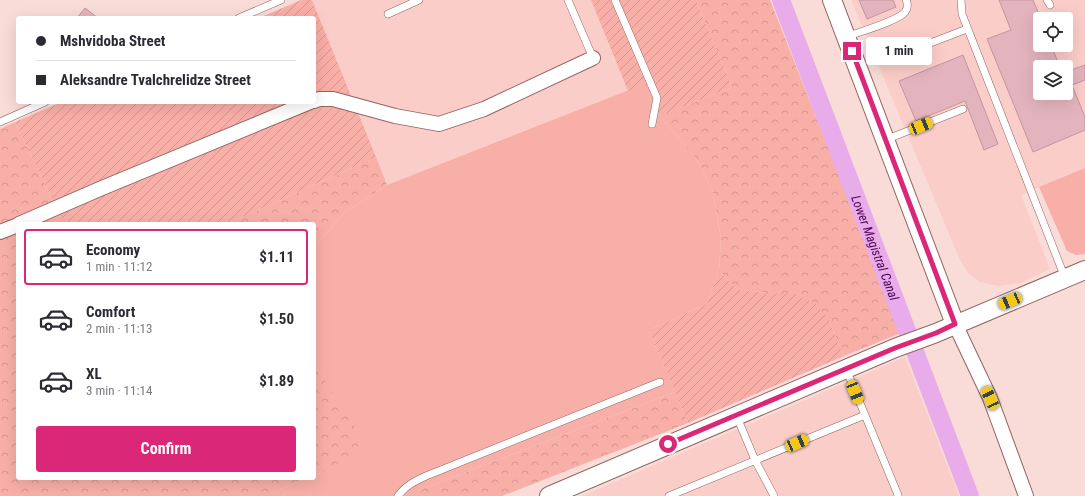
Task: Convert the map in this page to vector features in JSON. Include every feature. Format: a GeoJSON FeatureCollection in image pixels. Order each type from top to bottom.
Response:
{"type":"FeatureCollection","features":[{"type":"Feature","properties":{"kind":"street"},"geometry":{"type":"LineString","coordinates":[[832,0],[955,324],[990,398],[1026,496]]}},
{"type":"Feature","properties":{"kind":"street"},"geometry":{"type":"LineString","coordinates":[[316,100],[333,99],[395,116],[439,124],[484,109],[593,58]]}},
{"type":"Feature","properties":{"kind":"street"},"geometry":{"type":"LineString","coordinates":[[24,222],[305,104]]}},
{"type":"Feature","properties":{"kind":"street"},"geometry":{"type":"LineString","coordinates":[[0,232],[16,225]]}},
{"type":"Feature","properties":{"kind":"street"},"geometry":{"type":"LineString","coordinates":[[549,496],[736,415],[1085,270]]}},
{"type":"Feature","properties":{"kind":"lane"},"geometry":{"type":"LineString","coordinates":[[244,16],[281,0]]}},
{"type":"Feature","properties":{"kind":"lane"},"geometry":{"type":"LineString","coordinates":[[388,14],[419,0]]}},
{"type":"Feature","properties":{"kind":"lane"},"geometry":{"type":"LineString","coordinates":[[568,0],[593,58]]}},
{"type":"Feature","properties":{"kind":"lane"},"geometry":{"type":"LineString","coordinates":[[615,0],[657,98],[652,124]]}},
{"type":"Feature","properties":{"kind":"lane"},"geometry":{"type":"LineString","coordinates":[[846,37],[899,17],[906,11],[908,4],[906,0]]}},
{"type":"Feature","properties":{"kind":"lane"},"geometry":{"type":"LineString","coordinates":[[961,0],[962,14],[967,28],[1066,278]]}},
{"type":"Feature","properties":{"kind":"lane"},"geometry":{"type":"LineString","coordinates":[[912,50],[967,28]]}},
{"type":"Feature","properties":{"kind":"lane"},"geometry":{"type":"LineString","coordinates":[[0,122],[40,104]]}},
{"type":"Feature","properties":{"kind":"lane"},"geometry":{"type":"LineString","coordinates":[[885,140],[963,109]]}},
{"type":"Feature","properties":{"kind":"lane"},"geometry":{"type":"LineString","coordinates":[[846,369],[898,495]]}},
{"type":"Feature","properties":{"kind":"lane"},"geometry":{"type":"LineString","coordinates":[[398,496],[413,482],[426,476],[660,382]]}},
{"type":"Feature","properties":{"kind":"lane"},"geometry":{"type":"LineString","coordinates":[[736,415],[774,496]]}},
{"type":"Feature","properties":{"kind":"lane"},"geometry":{"type":"LineString","coordinates":[[669,496],[865,415]]}},
{"type":"Feature","properties":{"kind":"shaded area"},"geometry":{"type":"Polygon","coordinates":[[[312,0],[591,0],[628,91],[387,185],[312,0]]]}},
{"type":"Feature","properties":{"kind":"shaded area"},"geometry":{"type":"Polygon","coordinates":[[[851,0],[1085,0],[1085,168],[1021,195],[1050,269],[1020,283],[998,286],[980,282],[968,273],[960,260],[851,0]]]}},
{"type":"Feature","properties":{"kind":"shaded area"},"geometry":{"type":"Polygon","coordinates":[[[905,357],[959,496],[582,496],[905,357]]]}},
{"type":"Feature","properties":{"kind":"green space"},"geometry":{"type":"Polygon","coordinates":[[[301,0],[312,0],[376,157],[231,222],[63,222],[15,122],[57,104],[316,104],[316,16],[264,16],[301,0]]]}},
{"type":"Feature","properties":{"kind":"green space"},"geometry":{"type":"Polygon","coordinates":[[[591,0],[696,0],[732,87],[660,116],[647,84],[628,91],[591,0]]]}},
{"type":"Feature","properties":{"kind":"green space"},"geometry":{"type":"Polygon","coordinates":[[[696,0],[770,0],[901,333],[844,356],[829,320],[766,293],[737,289],[719,270],[721,239],[713,192],[698,161],[660,116],[732,87],[696,0]]]}},
{"type":"Feature","properties":{"kind":"green space"},"geometry":{"type":"Polygon","coordinates":[[[647,83],[660,116],[698,161],[713,192],[721,239],[719,270],[707,304],[649,330],[675,392],[414,492],[412,496],[285,496],[281,489],[303,480],[316,480],[316,475],[327,470],[324,380],[316,367],[316,245],[345,212],[387,185],[647,83]]]}},
{"type":"Feature","properties":{"kind":"green space"},"geometry":{"type":"Polygon","coordinates":[[[15,122],[63,222],[16,222],[16,480],[303,480],[281,489],[285,496],[0,496],[0,129],[15,122]]]}},
{"type":"Feature","properties":{"kind":"green space"},"geometry":{"type":"Polygon","coordinates":[[[376,157],[387,185],[345,212],[316,245],[316,222],[231,222],[376,157]]]}},
{"type":"Feature","properties":{"kind":"green space"},"geometry":{"type":"Polygon","coordinates":[[[1085,168],[1085,254],[1076,255],[1067,251],[1039,187],[1085,168]]]}},
{"type":"Feature","properties":{"kind":"green space"},"geometry":{"type":"Polygon","coordinates":[[[719,270],[737,289],[766,293],[795,294],[816,304],[829,320],[844,356],[688,423],[649,330],[707,304],[719,270]]]}},
{"type":"Feature","properties":{"kind":"green space"},"geometry":{"type":"Polygon","coordinates":[[[316,367],[368,447],[316,475],[316,367]]]}},
{"type":"Feature","properties":{"kind":"green space"},"geometry":{"type":"Polygon","coordinates":[[[675,392],[688,423],[502,496],[412,496],[414,492],[675,392]]]}},
{"type":"Feature","properties":{"kind":"building"},"geometry":{"type":"Polygon","coordinates":[[[859,0],[893,0],[896,7],[867,19],[859,0]]]}},
{"type":"Feature","properties":{"kind":"building"},"geometry":{"type":"Polygon","coordinates":[[[999,0],[1033,0],[1038,12],[1033,12],[1033,52],[1054,52],[1057,60],[1033,60],[1033,100],[1073,100],[1073,87],[1085,117],[1085,130],[1033,152],[987,39],[1011,30],[999,0]]]}},
{"type":"Feature","properties":{"kind":"building"},"geometry":{"type":"Polygon","coordinates":[[[85,8],[95,16],[79,16],[85,8]]]}},
{"type":"Feature","properties":{"kind":"building"},"geometry":{"type":"Polygon","coordinates":[[[963,55],[998,144],[984,150],[965,101],[916,121],[899,81],[963,55]]]}},
{"type":"Feature","properties":{"kind":"building"},"geometry":{"type":"Polygon","coordinates":[[[1085,65],[1085,80],[1073,85],[1073,69],[1085,65]]]}},
{"type":"Feature","properties":{"kind":"waterway","name":"Lower Magistral Canal"},"geometry":{"type":"LineString","coordinates":[[781,0],[970,496]]}},
{"type":"Feature","properties":{"kind":"route"},"geometry":{"type":"LineString","coordinates":[[668,444],[955,324],[852,51]]}}]}
